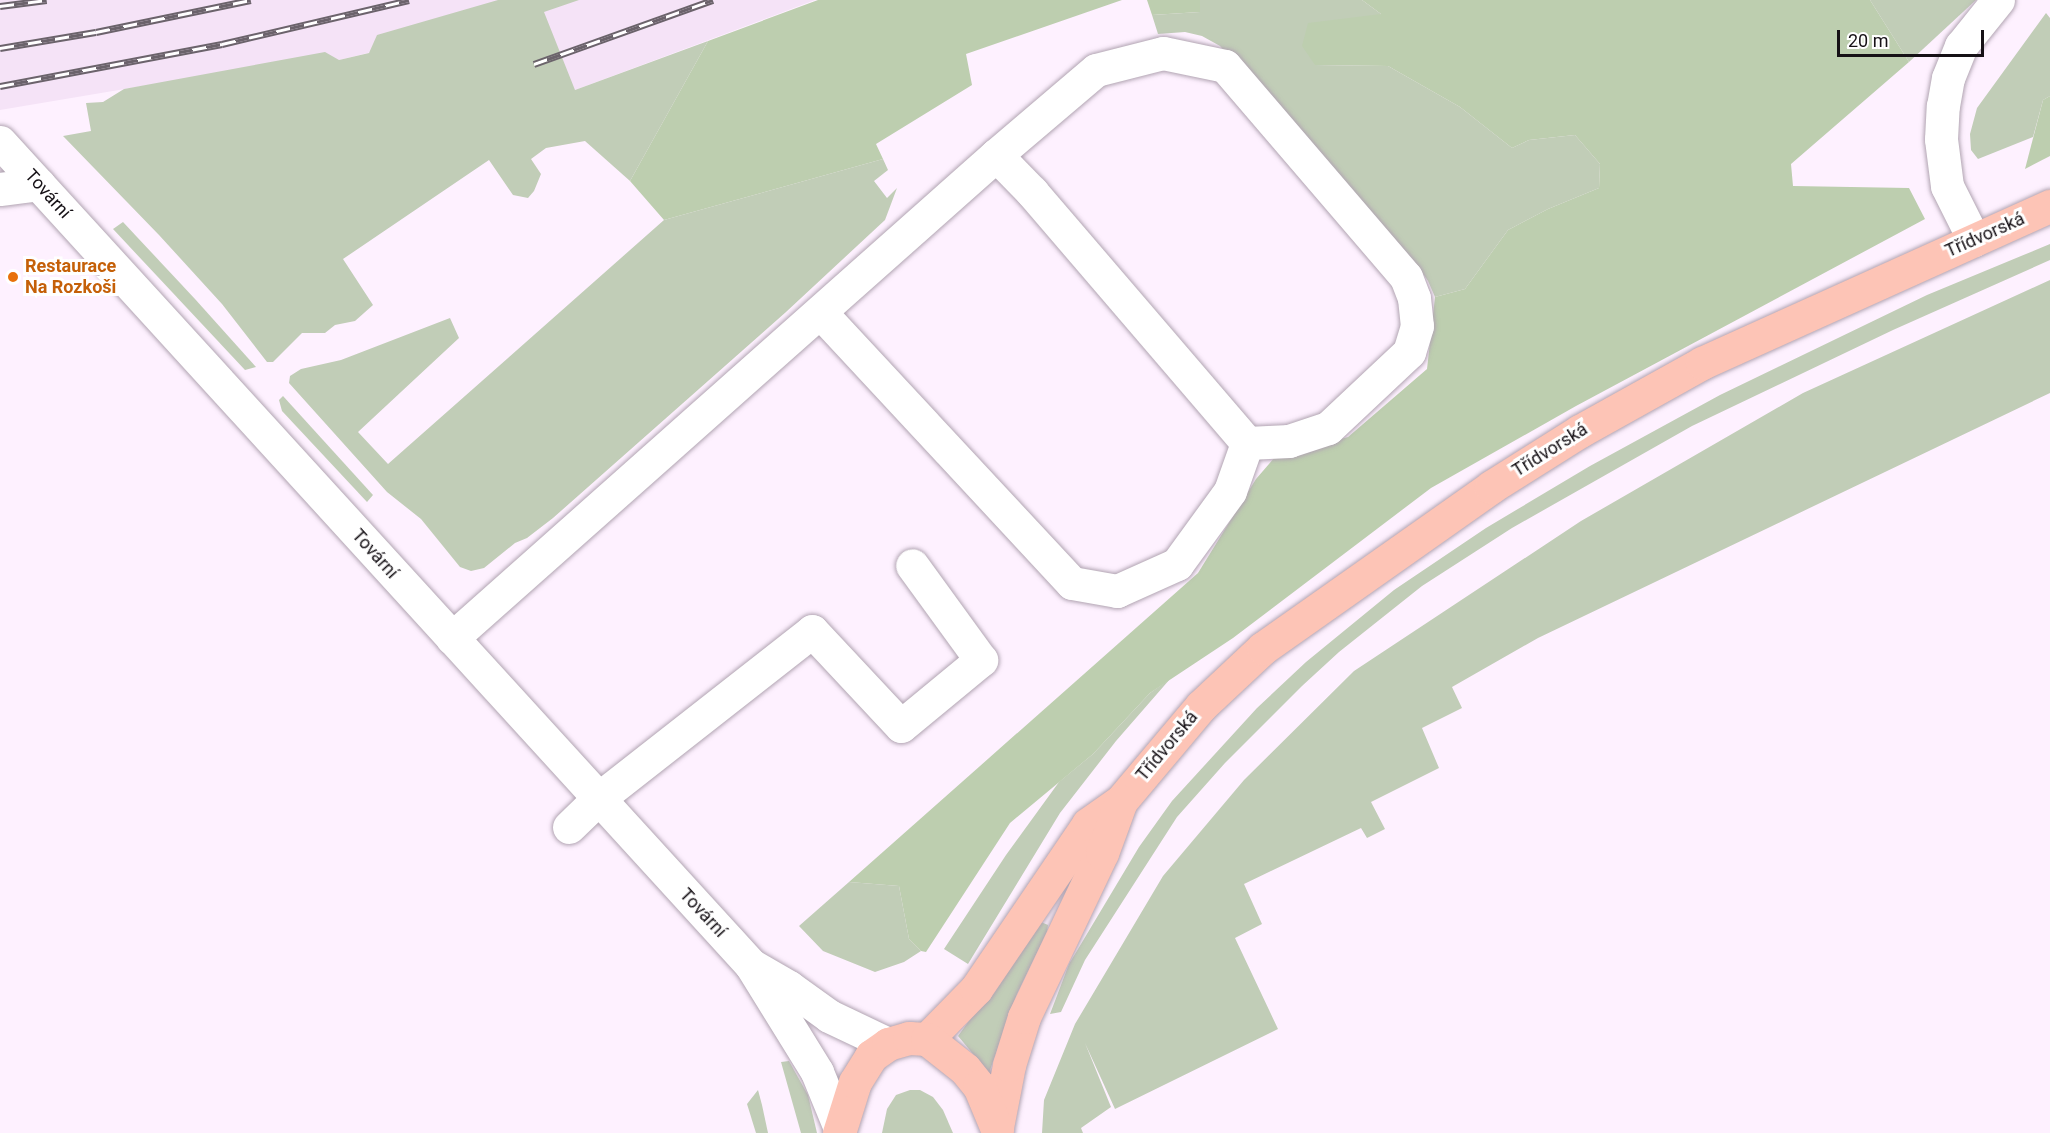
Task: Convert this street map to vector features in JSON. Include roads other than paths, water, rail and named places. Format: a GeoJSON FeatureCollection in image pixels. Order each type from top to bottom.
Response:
{"type":"FeatureCollection","features":[{"type":"Feature","properties":{"kind":"main road","name":"Třídvorská"},"geometry":{"type":"LineString","coordinates":[[927,1039],[976,989],[1088,824],[1121,801],[1201,706],[1263,648],[1491,487],[1580,431],[1702,363],[2050,206]]}},
{"type":"Feature","properties":{"kind":"main road","name":"Třídvorská"},"geometry":{"type":"LineString","coordinates":[[997,1130],[1009,1065],[1024,1017],[1102,853],[1121,801]]}},
{"type":"Feature","properties":{"kind":"main road"},"geometry":{"type":"LineString","coordinates":[[840,1131],[855,1082],[871,1056],[888,1044],[909,1038],[927,1039],[951,1056],[979,1086],[997,1130]]}},
{"type":"Feature","properties":{"kind":"street"},"geometry":{"type":"LineString","coordinates":[[1974,240],[1947,186],[1941,139],[1943,106],[1948,78],[1961,46],[1998,0]]}},
{"type":"Feature","properties":{"kind":"street"},"geometry":{"type":"LineString","coordinates":[[452,638],[996,155],[1096,70],[1163,53],[1225,66],[1406,277],[1414,298],[1416,326],[1408,352],[1328,428],[1289,441],[1247,443]]}},
{"type":"Feature","properties":{"kind":"street","name":"Tovární"},"geometry":{"type":"LineString","coordinates":[[0,142],[751,965],[817,1072],[840,1131]]}},
{"type":"Feature","properties":{"kind":"street"},"geometry":{"type":"LineString","coordinates":[[996,155],[1032,192],[1247,443]]}},
{"type":"Feature","properties":{"kind":"street"},"geometry":{"type":"LineString","coordinates":[[0,189],[39,184]]}},
{"type":"Feature","properties":{"kind":"street"},"geometry":{"type":"LineString","coordinates":[[820,312],[1072,583],[1117,591],[1177,564],[1230,491],[1247,443]]}},
{"type":"Feature","properties":{"kind":"street"},"geometry":{"type":"LineString","coordinates":[[569,827],[598,799],[812,631],[901,726],[981,660],[912,565]]}},
{"type":"Feature","properties":{"kind":"street","name":"Tovární"},"geometry":{"type":"LineString","coordinates":[[751,965],[789,987],[830,1016],[888,1044]]}},
{"type":"Feature","properties":{"kind":"railway"},"geometry":{"type":"LineString","coordinates":[[0,6],[47,0]]}},
{"type":"Feature","properties":{"kind":"railway"},"geometry":{"type":"LineString","coordinates":[[0,48],[96,32],[251,0]]}},
{"type":"Feature","properties":{"kind":"railway"},"geometry":{"type":"LineString","coordinates":[[0,86],[222,44],[409,0]]}},
{"type":"Feature","properties":{"kind":"railway"},"geometry":{"type":"LineString","coordinates":[[534,64],[713,0]]}},
{"type":"Feature","properties":{"kind":"place","name":"Restaurace Na Rozkoši"},"geometry":{"type":"Point","coordinates":[13,277]}}]}
